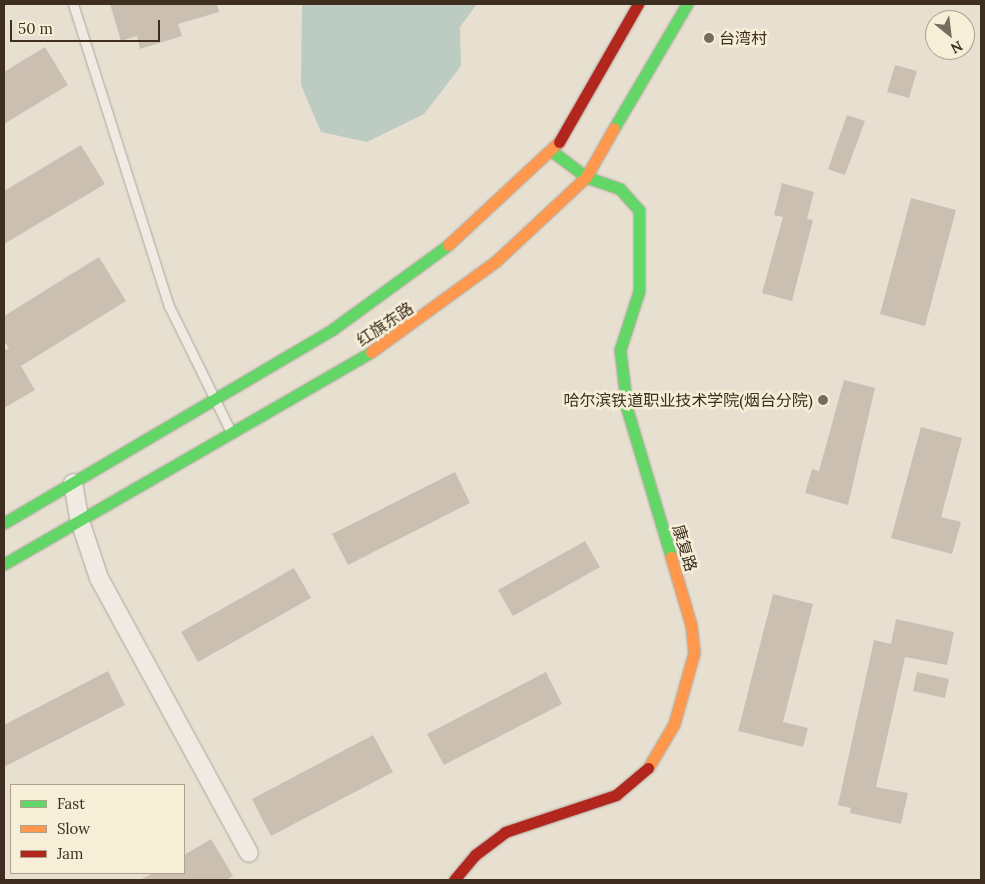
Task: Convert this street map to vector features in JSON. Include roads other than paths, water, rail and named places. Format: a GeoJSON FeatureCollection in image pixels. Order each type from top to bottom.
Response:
{"type":"FeatureCollection","features":[{"type":"Feature","properties":{"kind":"main road","name":"红旗东路"},"geometry":{"type":"LineString","coordinates":[[4,522],[215,402],[400,284],[467,232],[554,152],[638,4]]}},
{"type":"Feature","properties":{"kind":"main road","name":"红旗东路"},"geometry":{"type":"LineString","coordinates":[[4,564],[354,364],[425,316],[495,262],[586,177],[687,4]]}},
{"type":"Feature","properties":{"kind":"main road","name":"康复路"},"geometry":{"type":"LineString","coordinates":[[454,880],[475,855],[505,832],[616,795],[648,768],[674,724],[688,685],[694,653],[692,625],[627,409],[620,350],[639,291],[639,210],[620,189],[586,177],[554,152]]}},
{"type":"Feature","properties":{"kind":"street"},"geometry":{"type":"LineString","coordinates":[[73,483],[80,521],[99,578],[249,853]]}},
{"type":"Feature","properties":{"kind":"lane"},"geometry":{"type":"LineString","coordinates":[[73,4],[169,306],[232,434]]}},
{"type":"Feature","properties":{"kind":"place","name":"台湾村"},"geometry":{"type":"Point","coordinates":[709,38]}},
{"type":"Feature","properties":{"kind":"place","name":"哈尔滨铁道职业技术学院(烟台分院)"},"geometry":{"type":"Point","coordinates":[823,400]}}]}
